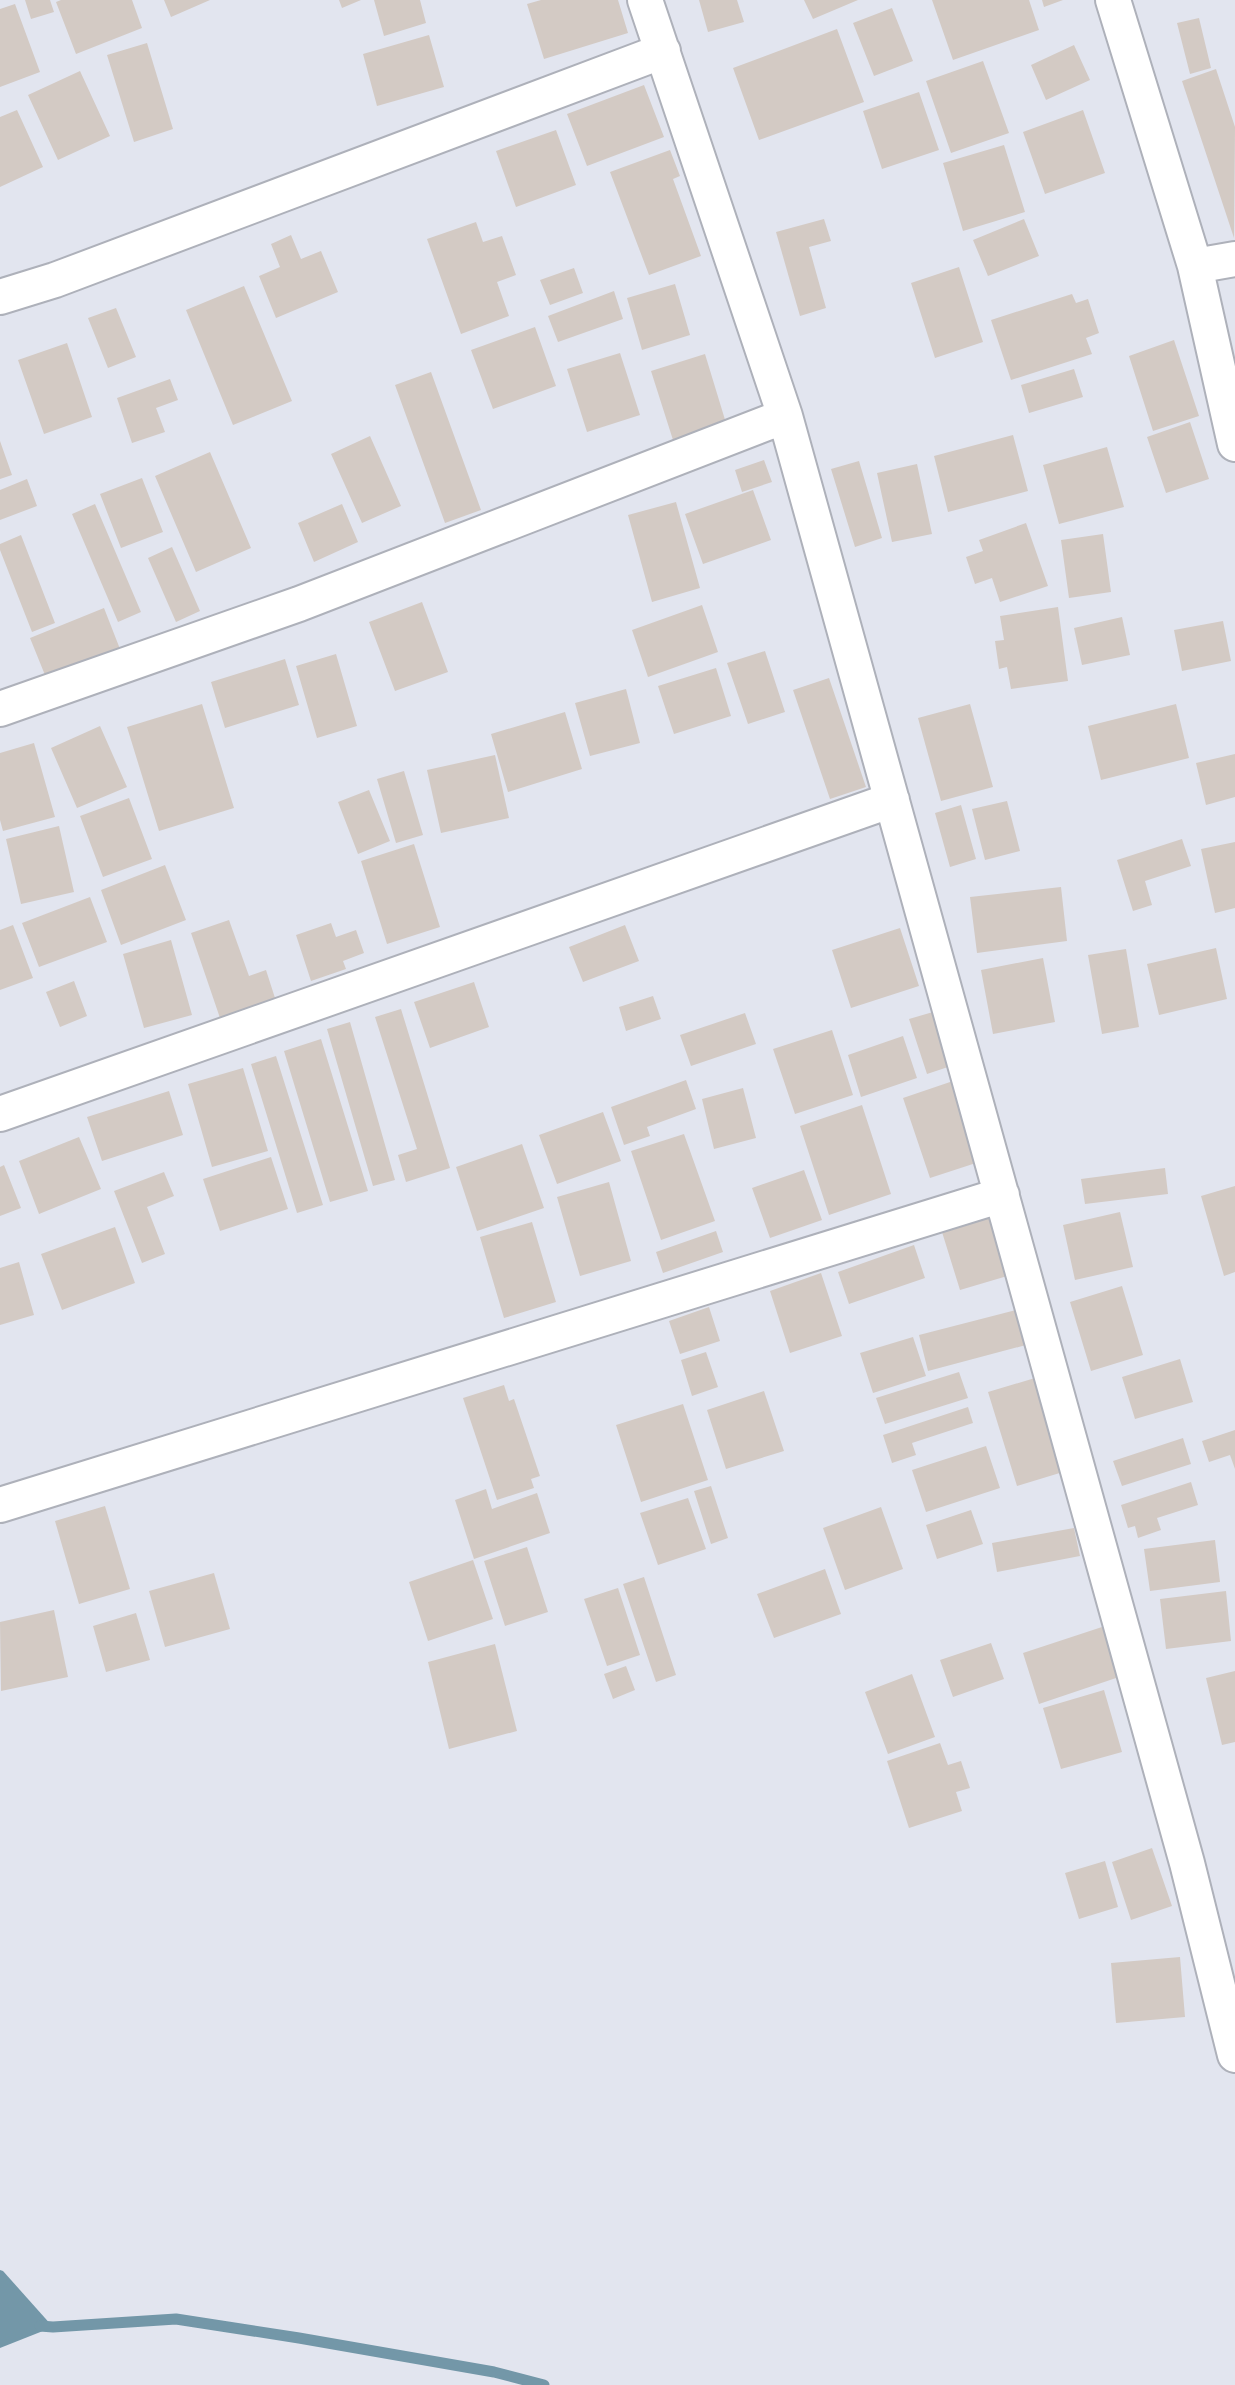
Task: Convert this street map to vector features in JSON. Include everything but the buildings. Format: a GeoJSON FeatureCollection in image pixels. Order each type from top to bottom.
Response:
{"type":"FeatureCollection","features":[{"type":"Feature","properties":{"kind":"street"},"geometry":{"type":"LineString","coordinates":[[645,0],[785,416],[1187,1863],[1235,2055]]}},
{"type":"Feature","properties":{"kind":"street"},"geometry":{"type":"LineString","coordinates":[[1113,0],[1195,266],[1235,444]]}},
{"type":"Feature","properties":{"kind":"street"},"geometry":{"type":"LineString","coordinates":[[0,297],[55,280],[663,51]]}},
{"type":"Feature","properties":{"kind":"street"},"geometry":{"type":"LineString","coordinates":[[1195,266],[1235,259]]}},
{"type":"Feature","properties":{"kind":"street"},"geometry":{"type":"LineString","coordinates":[[0,709],[299,604],[785,416]]}},
{"type":"Feature","properties":{"kind":"street"},"geometry":{"type":"LineString","coordinates":[[0,1114],[892,800]]}},
{"type":"Feature","properties":{"kind":"street"},"geometry":{"type":"LineString","coordinates":[[0,1505],[1002,1195]]}},
{"type":"Feature","properties":{"kind":"water"},"geometry":{"type":"Polygon","coordinates":[[[0,2270],[53,2327],[0,2348],[0,2270]]]}},
{"type":"Feature","properties":{"kind":"waterway"},"geometry":{"type":"LineString","coordinates":[[40,2326],[176,2319],[494,2372],[544,2385]]}}]}
